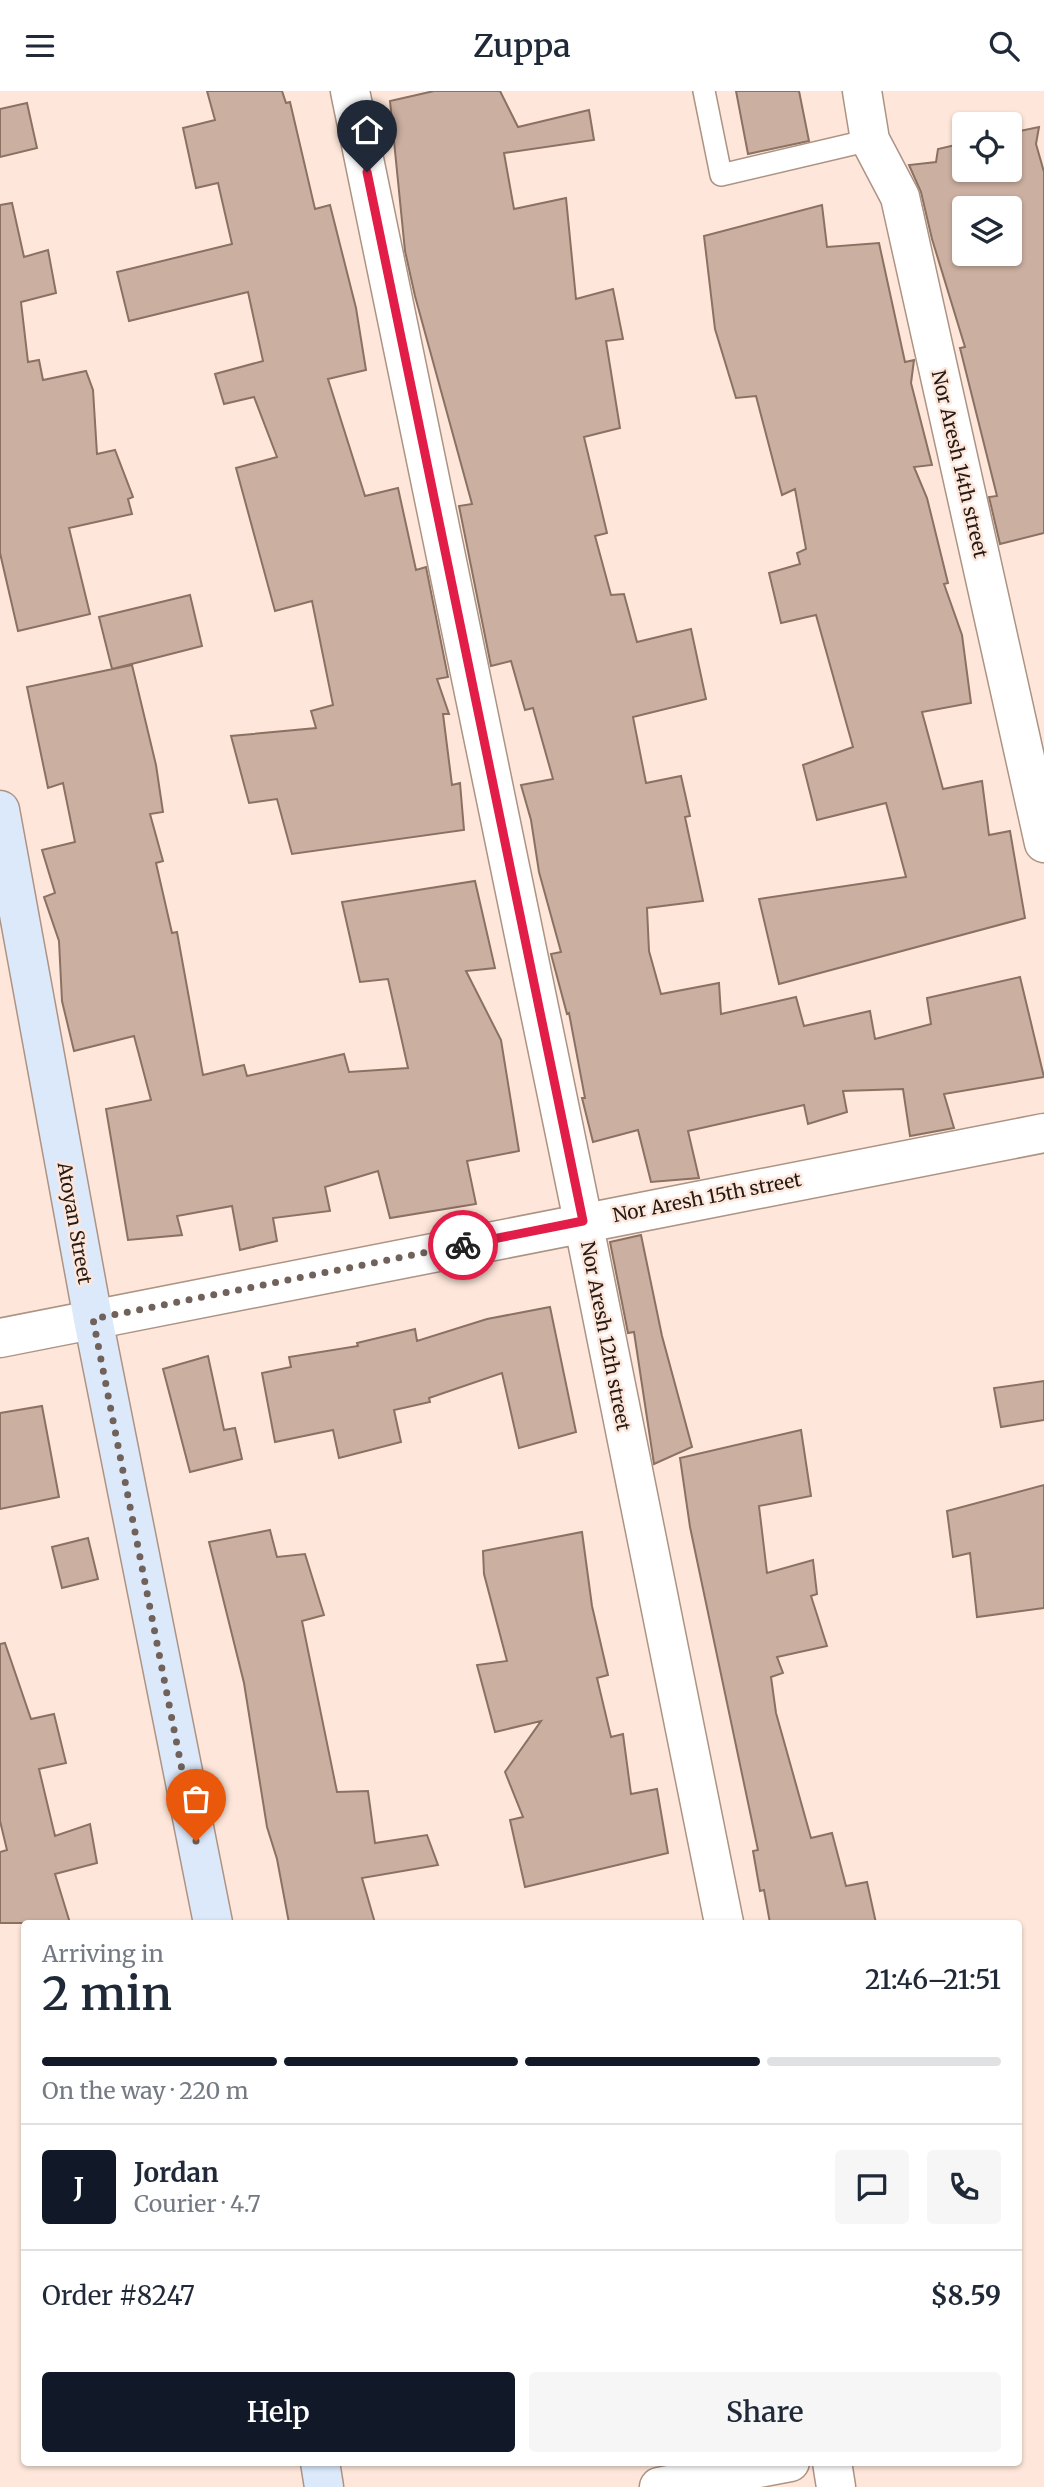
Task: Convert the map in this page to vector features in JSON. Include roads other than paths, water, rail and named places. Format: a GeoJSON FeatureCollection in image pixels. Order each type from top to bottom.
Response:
{"type":"FeatureCollection","features":[{"type":"Feature","properties":{"kind":"main road","name":"Atoyan Street"},"geometry":{"type":"LineString","coordinates":[[0,810],[93,1319],[212,1920]]}},
{"type":"Feature","properties":{"kind":"main road"},"geometry":{"type":"LineString","coordinates":[[321,2466],[324,2487]]}},
{"type":"Feature","properties":{"kind":"street","name":"Nor Aresh 12th street"},"geometry":{"type":"LineString","coordinates":[[350,91],[583,1221],[723,1920]]}},
{"type":"Feature","properties":{"kind":"street","name":"Nor Aresh 14th street"},"geometry":{"type":"LineString","coordinates":[[862,91],[870,141],[900,197],[1044,843]]}},
{"type":"Feature","properties":{"kind":"street","name":"Nor Aresh 15th street"},"geometry":{"type":"LineString","coordinates":[[0,1338],[583,1221],[1044,1135]]}},
{"type":"Feature","properties":{"kind":"street"},"geometry":{"type":"LineString","coordinates":[[659,2487],[769,2466]]}},
{"type":"Feature","properties":{"kind":"street"},"geometry":{"type":"LineString","coordinates":[[833,2466],[836,2487]]}},
{"type":"Feature","properties":{"kind":"lane"},"geometry":{"type":"LineString","coordinates":[[704,91],[720,175],[870,141]]}}]}
